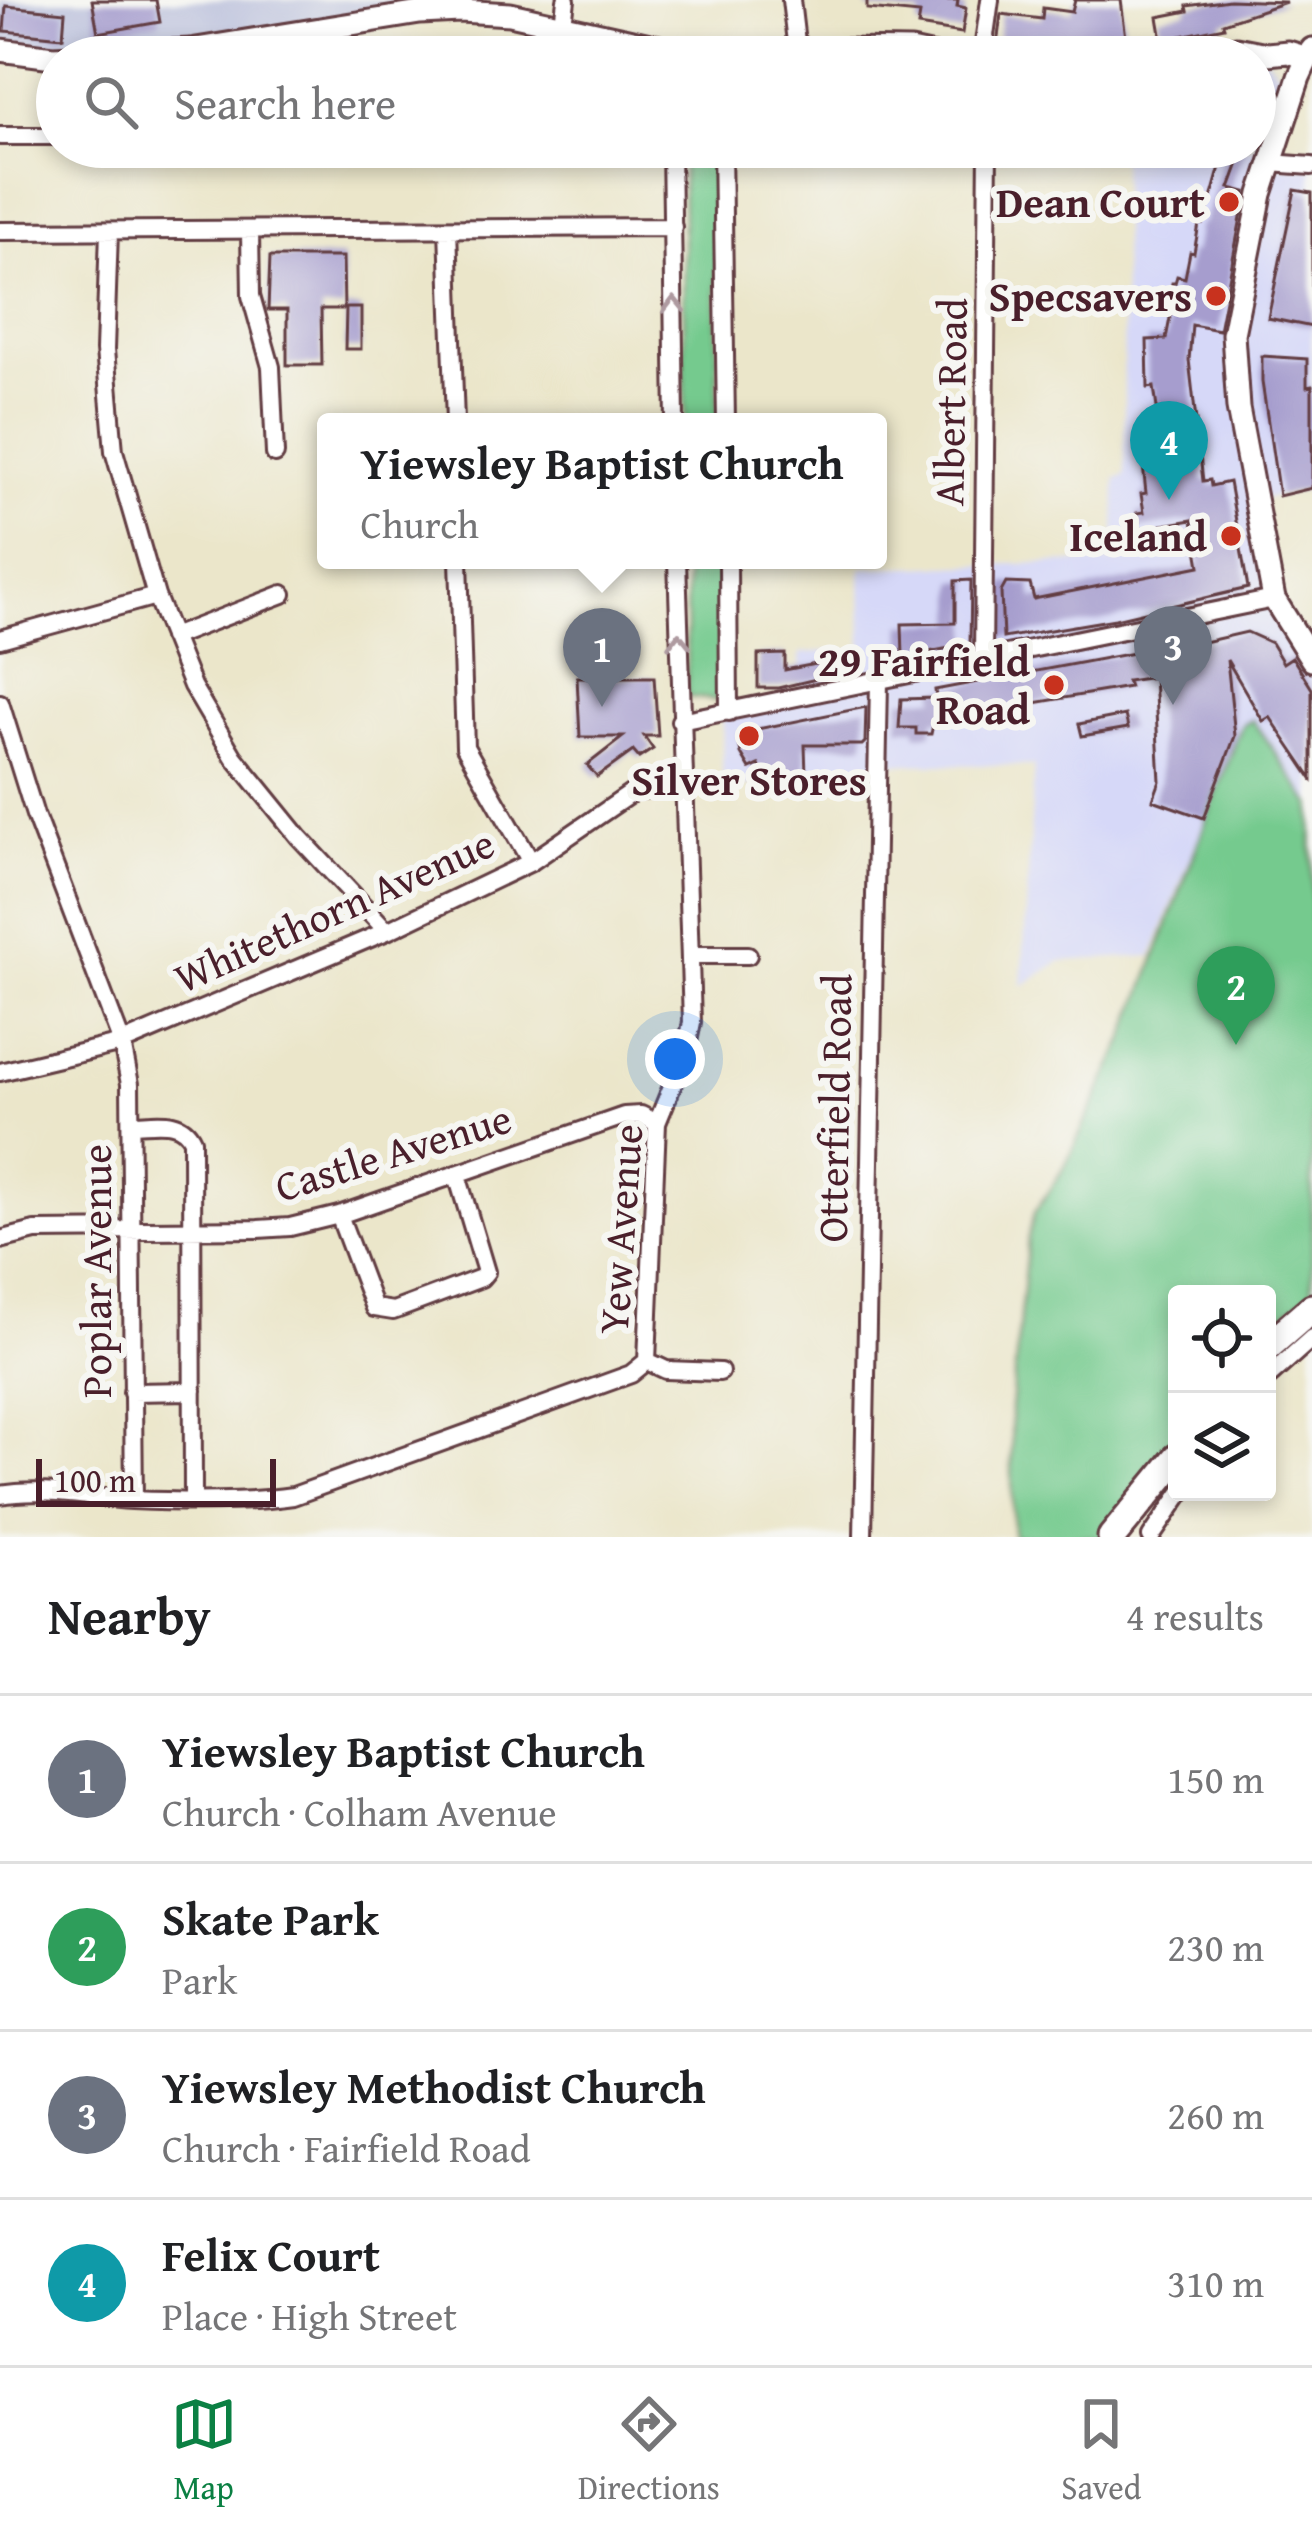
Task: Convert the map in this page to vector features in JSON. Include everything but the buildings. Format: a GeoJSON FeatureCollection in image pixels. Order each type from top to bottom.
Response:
{"type":"FeatureCollection","features":[{"type":"Feature","properties":{"kind":"main road"},"geometry":{"type":"LineString","coordinates":[[1276,1339],[1312,1308]]}},
{"type":"Feature","properties":{"kind":"main road"},"geometry":{"type":"LineString","coordinates":[[1112,1537],[1168,1469]]}},
{"type":"Feature","properties":{"kind":"street"},"geometry":{"type":"LineString","coordinates":[[563,24],[566,0]]}},
{"type":"Feature","properties":{"kind":"street"},"geometry":{"type":"LineString","coordinates":[[791,0],[795,36]]}},
{"type":"Feature","properties":{"kind":"street"},"geometry":{"type":"LineString","coordinates":[[985,36],[990,0]]}},
{"type":"Feature","properties":{"kind":"street"},"geometry":{"type":"LineString","coordinates":[[277,36],[420,13],[510,14],[606,36]]}},
{"type":"Feature","properties":{"kind":"street"},"geometry":{"type":"LineString","coordinates":[[0,50],[36,55]]}},
{"type":"Feature","properties":{"kind":"street"},"geometry":{"type":"LineString","coordinates":[[1276,64],[1282,71],[1306,61]]}},
{"type":"Feature","properties":{"kind":"street"},"geometry":{"type":"LineString","coordinates":[[1276,147],[1306,61]]}},
{"type":"Feature","properties":{"kind":"street"},"geometry":{"type":"LineString","coordinates":[[0,136],[36,136]]}},
{"type":"Feature","properties":{"kind":"street"},"geometry":{"type":"LineString","coordinates":[[1276,164],[1312,166]]}},
{"type":"Feature","properties":{"kind":"street"},"geometry":{"type":"LineString","coordinates":[[672,168],[676,413]]}},
{"type":"Feature","properties":{"kind":"street"},"geometry":{"type":"LineString","coordinates":[[722,168],[726,413]]}},
{"type":"Feature","properties":{"kind":"street","name":"Albert Road"},"geometry":{"type":"LineString","coordinates":[[983,659],[988,168]]}},
{"type":"Feature","properties":{"kind":"street"},"geometry":{"type":"LineString","coordinates":[[1269,168],[1235,317],[1233,350],[1247,471],[1274,599],[1312,660]]}},
{"type":"Feature","properties":{"kind":"street"},"geometry":{"type":"LineString","coordinates":[[0,230],[673,227]]}},
{"type":"Feature","properties":{"kind":"street"},"geometry":{"type":"LineString","coordinates":[[448,229],[454,413]]}},
{"type":"Feature","properties":{"kind":"street"},"geometry":{"type":"LineString","coordinates":[[109,231],[105,350],[114,451],[172,637],[192,686],[234,757],[299,837],[387,931]]}},
{"type":"Feature","properties":{"kind":"street"},"geometry":{"type":"LineString","coordinates":[[250,231],[251,296],[271,367],[275,454]]}},
{"type":"Feature","properties":{"kind":"street"},"geometry":{"type":"LineString","coordinates":[[459,569],[465,747],[531,862]]}},
{"type":"Feature","properties":{"kind":"street","name":"Yew Avenue"},"geometry":{"type":"LineString","coordinates":[[0,1495],[41,1490],[134,1500],[293,1496],[631,1374],[647,1361],[657,1123],[686,1052],[692,1022],[677,569]]}},
{"type":"Feature","properties":{"kind":"street"},"geometry":{"type":"LineString","coordinates":[[728,569],[729,712]]}},
{"type":"Feature","properties":{"kind":"street"},"geometry":{"type":"LineString","coordinates":[[172,637],[283,594]]}},
{"type":"Feature","properties":{"kind":"street"},"geometry":{"type":"LineString","coordinates":[[0,639],[156,596]]}},
{"type":"Feature","properties":{"kind":"street"},"geometry":{"type":"LineString","coordinates":[[680,721],[1274,599]]}},
{"type":"Feature","properties":{"kind":"street","name":"Otterfield Road"},"geometry":{"type":"LineString","coordinates":[[863,1537],[879,681]]}},
{"type":"Feature","properties":{"kind":"street","name":"Poplar Avenue"},"geometry":{"type":"LineString","coordinates":[[0,703],[35,815],[122,1043],[130,1084],[134,1500]]}},
{"type":"Feature","properties":{"kind":"street","name":"Whitethorn Avenue"},"geometry":{"type":"LineString","coordinates":[[0,1072],[122,1043],[387,931],[531,862],[636,790],[683,787]]}},
{"type":"Feature","properties":{"kind":"street"},"geometry":{"type":"LineString","coordinates":[[690,955],[748,956]]}},
{"type":"Feature","properties":{"kind":"street","name":"Castle Avenue"},"geometry":{"type":"LineString","coordinates":[[0,1240],[35,1231],[290,1227],[339,1215],[625,1115],[641,1115],[657,1123]]}},
{"type":"Feature","properties":{"kind":"street"},"geometry":{"type":"LineString","coordinates":[[131,1124],[179,1124],[187,1128],[192,1140],[194,1499]]}},
{"type":"Feature","properties":{"kind":"street"},"geometry":{"type":"LineString","coordinates":[[339,1215],[374,1308],[393,1311],[486,1272],[457,1175]]}},
{"type":"Feature","properties":{"kind":"street"},"geometry":{"type":"LineString","coordinates":[[1276,1370],[1312,1338]]}},
{"type":"Feature","properties":{"kind":"street"},"geometry":{"type":"LineString","coordinates":[[647,1361],[666,1370],[720,1372]]}},
{"type":"Feature","properties":{"kind":"street"},"geometry":{"type":"LineString","coordinates":[[132,1392],[193,1391]]}},
{"type":"Feature","properties":{"kind":"street"},"geometry":{"type":"LineString","coordinates":[[1151,1537],[1176,1501]]}},
{"type":"Feature","properties":{"kind":"shaded area"},"geometry":{"type":"Polygon","coordinates":[[[0,0],[396,0],[398,14],[250,36],[36,36],[36,48],[0,44],[0,0]]]}},
{"type":"Feature","properties":{"kind":"shaded area"},"geometry":{"type":"Polygon","coordinates":[[[1276,70],[1292,78],[1276,143],[1276,70]]]}},
{"type":"Feature","properties":{"kind":"shaded area"},"geometry":{"type":"Polygon","coordinates":[[[1121,168],[1270,168],[1233,318],[1274,601],[1312,666],[1312,805],[1253,720],[1242,725],[1152,956],[1061,961],[1022,986],[1034,766],[884,763],[882,786],[722,785],[723,717],[801,699],[800,653],[862,649],[861,569],[1126,561],[1126,539],[1115,538],[1116,478],[1125,476],[1121,168]]]}},
{"type":"Feature","properties":{"kind":"shaded area"},"geometry":{"type":"Polygon","coordinates":[[[1274,168],[1312,168],[1311,488],[1262,499],[1239,344],[1274,168]]]}},
{"type":"Feature","properties":{"kind":"green space"},"geometry":{"type":"Polygon","coordinates":[[[682,168],[716,168],[718,413],[685,413],[682,168]]]}},
{"type":"Feature","properties":{"kind":"green space"},"geometry":{"type":"Polygon","coordinates":[[[686,569],[719,569],[719,697],[687,697],[686,569]]]}},
{"type":"Feature","properties":{"kind":"green space"},"geometry":{"type":"Polygon","coordinates":[[[1252,720],[1312,805],[1312,1292],[1276,1320],[1276,1285],[1168,1285],[1168,1449],[1138,1497],[1102,1537],[1013,1537],[1011,1408],[1034,1213],[1065,1166],[1125,1039],[1242,725],[1252,720]]]}},
{"type":"Feature","properties":{"kind":"place","name":"Dean Court"},"geometry":{"type":"Point","coordinates":[1229,202]}},
{"type":"Feature","properties":{"kind":"place","name":"Specsavers"},"geometry":{"type":"Point","coordinates":[1216,296]}},
{"type":"Feature","properties":{"kind":"place","name":"Felix Court"},"geometry":{"type":"Point","coordinates":[1169,500]}},
{"type":"Feature","properties":{"kind":"place","name":"Iceland"},"geometry":{"type":"Point","coordinates":[1231,536]}},
{"type":"Feature","properties":{"kind":"place","name":"29 Fairfield Road"},"geometry":{"type":"Point","coordinates":[1054,685]}},
{"type":"Feature","properties":{"kind":"place","name":"Yiewsley Methodist Church"},"geometry":{"type":"Point","coordinates":[1173,705]}},
{"type":"Feature","properties":{"kind":"place","name":"Yiewsley Baptist Church"},"geometry":{"type":"Point","coordinates":[602,707]}},
{"type":"Feature","properties":{"kind":"place","name":"Silver Stores"},"geometry":{"type":"Point","coordinates":[749,736]}},
{"type":"Feature","properties":{"kind":"place","name":"Skate Park"},"geometry":{"type":"Point","coordinates":[1236,1045]}}]}
